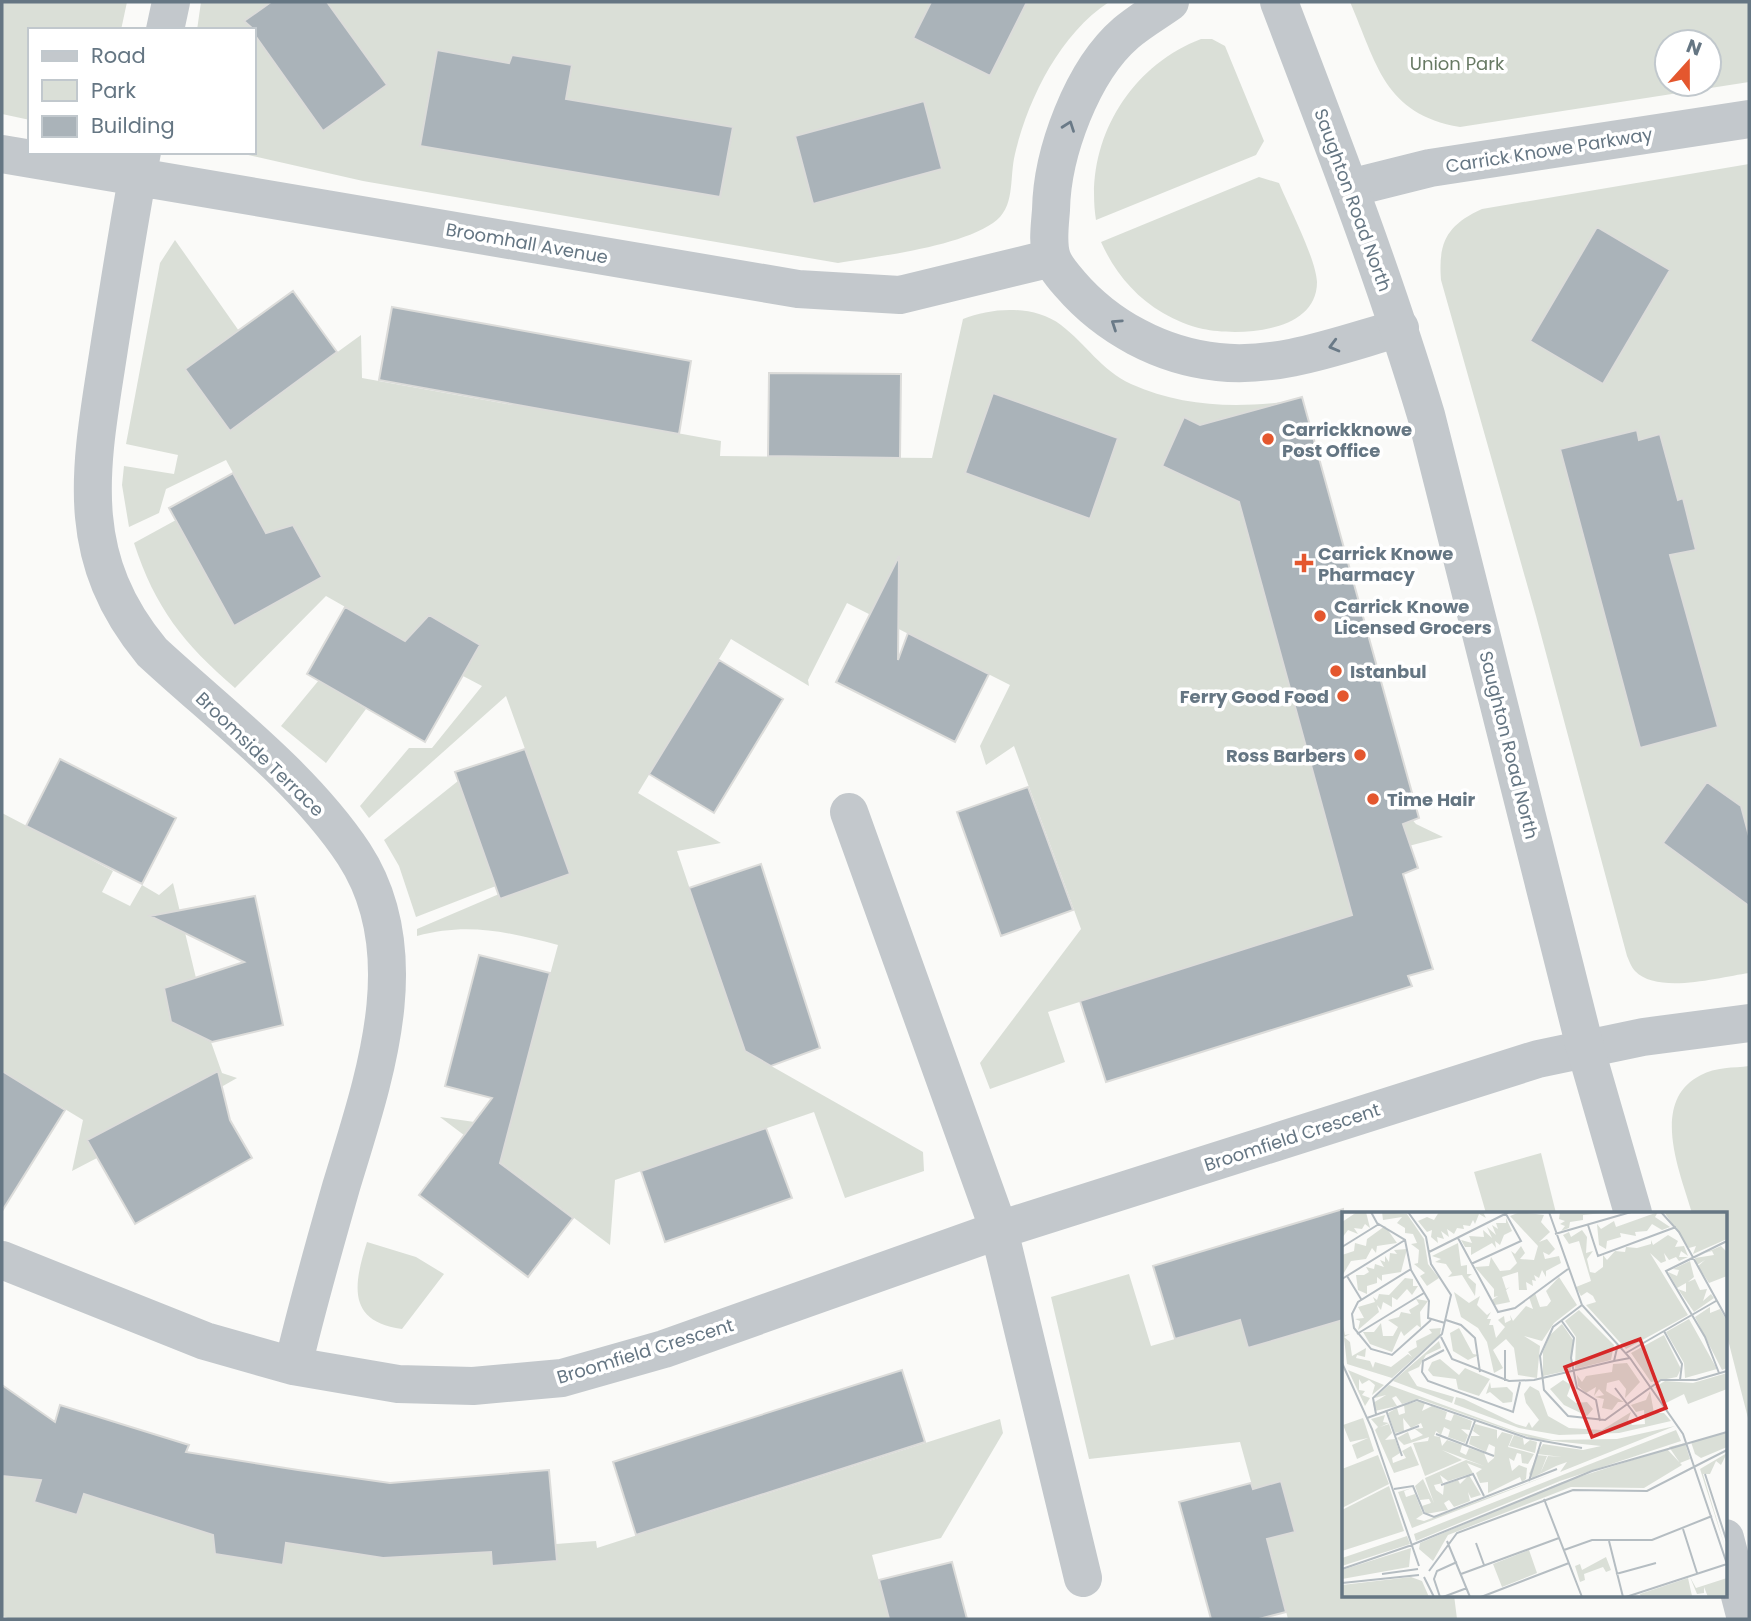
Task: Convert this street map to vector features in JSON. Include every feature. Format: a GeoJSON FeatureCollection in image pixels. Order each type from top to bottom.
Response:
{"type":"FeatureCollection","features":[{"type":"Feature","properties":{"kind":"street"},"geometry":{"type":"LineString","coordinates":[[165,28],[171,2]]}},
{"type":"Feature","properties":{"kind":"street"},"geometry":{"type":"LineString","coordinates":[[1170,2],[1125,33],[1079,100],[1064,138],[1054,182],[1050,224],[1052,258],[1079,293],[1120,327],[1170,352],[1206,360],[1244,363],[1283,359],[1400,328]]}},
{"type":"Feature","properties":{"kind":"street","name":"Saughton Road North"},"geometry":{"type":"LineString","coordinates":[[1279,2],[1400,328],[1426,415],[1585,1047],[1633,1212]]}},
{"type":"Feature","properties":{"kind":"street","name":"Carrick Knowe Parkway"},"geometry":{"type":"LineString","coordinates":[[1350,188],[1430,169],[1749,119]]}},
{"type":"Feature","properties":{"kind":"street","name":"Broomhall Avenue"},"geometry":{"type":"LineString","coordinates":[[2,154],[139,165],[798,289],[900,295],[1052,258]]}},
{"type":"Feature","properties":{"kind":"street","name":"Broomside Terrace"},"geometry":{"type":"LineString","coordinates":[[139,165],[93,468],[94,524],[111,593],[131,628],[152,652],[301,789],[339,834],[355,856],[377,908],[385,957],[385,1019],[375,1072],[307,1304],[293,1366]]}},
{"type":"Feature","properties":{"kind":"street"},"geometry":{"type":"LineString","coordinates":[[849,812],[999,1230],[1083,1578]]}},
{"type":"Feature","properties":{"kind":"street","name":"Broomfield Crescent"},"geometry":{"type":"LineString","coordinates":[[2,1260],[205,1341],[293,1366],[398,1384],[473,1386],[562,1378],[664,1349],[999,1230],[1538,1059],[1585,1047],[1749,1023]]}},
{"type":"Feature","properties":{"kind":"street"},"geometry":{"type":"LineString","coordinates":[[1726,1542],[1746,1619]]}},
{"type":"Feature","properties":{"kind":"green space"},"geometry":{"type":"Polygon","coordinates":[[[2,2],[127,2],[121,28],[28,28],[28,120],[2,114],[2,2]]]}},
{"type":"Feature","properties":{"kind":"green space"},"geometry":{"type":"Polygon","coordinates":[[[201,2],[1109,2],[1091,15],[1075,32],[1048,69],[1021,133],[1013,163],[1008,201],[1000,217],[978,231],[940,244],[838,263],[363,181],[244,154],[256,154],[256,28],[197,28],[201,2]]]}},
{"type":"Feature","properties":{"kind":"green space","name":"Union Park"},"geometry":{"type":"Polygon","coordinates":[[[1350,2],[1749,2],[1749,82],[1723,86],[1723,28],[1653,28],[1653,97],[1460,127],[1415,111],[1399,98],[1377,65],[1350,2]]]}},
{"type":"Feature","properties":{"kind":"green space"},"geometry":{"type":"Polygon","coordinates":[[[1201,39],[1212,39],[1225,46],[1264,141],[1256,155],[1096,220],[1094,191],[1097,163],[1105,136],[1117,111],[1133,88],[1152,68],[1201,39]]]}},
{"type":"Feature","properties":{"kind":"green space"},"geometry":{"type":"Polygon","coordinates":[[[1749,164],[1749,973],[1690,982],[1658,982],[1635,971],[1627,956],[1536,616],[1441,280],[1441,255],[1447,236],[1460,222],[1482,209],[1749,164]],[[1683,498],[1657,505],[1670,555],[1696,549],[1683,498]]]}},
{"type":"Feature","properties":{"kind":"green space"},"geometry":{"type":"Polygon","coordinates":[[[1259,177],[1279,183],[1315,272],[1317,282],[1313,299],[1304,312],[1290,322],[1273,328],[1235,332],[1203,329],[1182,323],[1153,307],[1135,291],[1112,263],[1101,242],[1259,177]]]}},
{"type":"Feature","properties":{"kind":"green space"},"geometry":{"type":"Polygon","coordinates":[[[175,240],[239,331],[230,430],[361,335],[362,378],[513,405],[518,379],[616,422],[721,441],[720,456],[932,458],[963,319],[1000,310],[1026,311],[1050,319],[1070,332],[1111,372],[1149,391],[1206,404],[1284,402],[1216,421],[1287,677],[1416,824],[1443,837],[1382,853],[1410,897],[1048,1012],[1065,1062],[990,1089],[980,1063],[1081,929],[1014,746],[986,765],[980,746],[1010,685],[847,603],[808,680],[809,686],[731,639],[638,793],[721,843],[677,851],[745,1051],[923,1152],[924,1171],[845,1198],[814,1112],[615,1180],[610,1245],[440,1117],[509,1127],[558,945],[488,930],[454,930],[417,936],[417,929],[499,894],[501,899],[570,874],[506,696],[369,818],[360,806],[409,748],[432,748],[482,686],[463,676],[480,645],[429,615],[405,641],[326,596],[235,688],[186,640],[151,587],[134,543],[176,520],[234,625],[312,559],[293,525],[266,533],[226,460],[166,489],[159,513],[129,527],[122,485],[124,466],[174,474],[178,455],[126,444],[160,263],[175,240]]]}},
{"type":"Feature","properties":{"kind":"green space"},"geometry":{"type":"Polygon","coordinates":[[[319,680],[366,709],[326,763],[281,726],[319,680]]]}},
{"type":"Feature","properties":{"kind":"green space"},"geometry":{"type":"Polygon","coordinates":[[[458,781],[496,886],[416,917],[399,866],[384,840],[458,781]]]}},
{"type":"Feature","properties":{"kind":"green space"},"geometry":{"type":"Polygon","coordinates":[[[2,813],[113,871],[102,892],[130,906],[142,885],[159,895],[173,883],[196,978],[164,988],[171,1022],[211,1042],[222,1073],[237,1078],[172,1115],[163,1100],[146,1109],[97,1158],[72,1171],[83,1120],[2,1071],[2,813]]]}},
{"type":"Feature","properties":{"kind":"green space"},"geometry":{"type":"Polygon","coordinates":[[[1749,1066],[1749,1422],[1726,1332],[1726,1212],[1692,1212],[1672,1138],[1676,1102],[1685,1087],[1706,1072],[1749,1066]]]}},
{"type":"Feature","properties":{"kind":"green space"},"geometry":{"type":"Polygon","coordinates":[[[1541,1153],[1556,1212],[1486,1212],[1474,1172],[1541,1153]]]}},
{"type":"Feature","properties":{"kind":"green space"},"geometry":{"type":"Polygon","coordinates":[[[367,1242],[416,1257],[444,1274],[402,1329],[384,1325],[371,1318],[363,1309],[358,1286],[367,1242]]]}},
{"type":"Feature","properties":{"kind":"green space"},"geometry":{"type":"Polygon","coordinates":[[[1332,1265],[1342,1299],[1342,1596],[1454,1596],[1457,1619],[1288,1619],[1267,1539],[1294,1532],[1281,1482],[1253,1489],[1240,1442],[1089,1459],[1051,1297],[1129,1274],[1151,1346],[1240,1320],[1248,1348],[1314,1329],[1332,1265]]]}},
{"type":"Feature","properties":{"kind":"green space"},"geometry":{"type":"Polygon","coordinates":[[[1000,1419],[1003,1433],[941,1538],[872,1555],[889,1619],[11,1619],[2,1616],[2,1468],[41,1480],[35,1502],[76,1515],[84,1494],[222,1533],[220,1555],[283,1565],[286,1543],[380,1558],[490,1549],[492,1566],[557,1561],[556,1544],[596,1541],[597,1548],[1000,1419]]]}},
{"type":"Feature","properties":{"kind":"building"},"geometry":{"type":"Polygon","coordinates":[[[271,2],[327,2],[387,85],[323,131],[256,37],[256,28],[252,28],[244,21],[271,2]]]}},
{"type":"Feature","properties":{"kind":"building"},"geometry":{"type":"Polygon","coordinates":[[[931,2],[1027,2],[990,76],[913,38],[931,2]]]}},
{"type":"Feature","properties":{"kind":"building"},"geometry":{"type":"Polygon","coordinates":[[[437,50],[509,63],[512,55],[572,65],[566,99],[733,127],[720,197],[420,146],[437,50]]]}},
{"type":"Feature","properties":{"kind":"building"},"geometry":{"type":"Polygon","coordinates":[[[924,101],[942,169],[813,204],[795,136],[924,101]]]}},
{"type":"Feature","properties":{"kind":"building"},"geometry":{"type":"Polygon","coordinates":[[[1597,227],[1670,270],[1603,384],[1530,341],[1597,227]]]}},
{"type":"Feature","properties":{"kind":"building"},"geometry":{"type":"Polygon","coordinates":[[[293,291],[337,352],[230,431],[185,369],[293,291]]]}},
{"type":"Feature","properties":{"kind":"building"},"geometry":{"type":"Polygon","coordinates":[[[392,307],[691,361],[679,434],[379,380],[392,307]]]}},
{"type":"Feature","properties":{"kind":"building"},"geometry":{"type":"Polygon","coordinates":[[[769,373],[901,374],[900,458],[768,456],[769,373]]]}},
{"type":"Feature","properties":{"kind":"building"},"geometry":{"type":"Polygon","coordinates":[[[993,393],[1118,438],[1090,519],[965,473],[993,393]]]}},
{"type":"Feature","properties":{"kind":"building"},"geometry":{"type":"Polygon","coordinates":[[[1302,397],[1419,818],[1403,824],[1418,868],[1403,874],[1433,969],[1408,976],[1412,986],[1106,1082],[1080,1001],[1352,915],[1239,502],[1162,466],[1184,417],[1200,425],[1302,397]]]}},
{"type":"Feature","properties":{"kind":"building"},"geometry":{"type":"Polygon","coordinates":[[[1637,430],[1639,440],[1660,434],[1678,500],[1683,498],[1696,550],[1670,555],[1718,727],[1640,748],[1560,449],[1637,430]]]}},
{"type":"Feature","properties":{"kind":"building"},"geometry":{"type":"Polygon","coordinates":[[[233,473],[266,533],[293,525],[322,577],[234,626],[169,508],[233,473]]]}},
{"type":"Feature","properties":{"kind":"building"},"geometry":{"type":"Polygon","coordinates":[[[899,556],[898,660],[908,633],[989,674],[955,742],[836,682],[899,556]]]}},
{"type":"Feature","properties":{"kind":"building"},"geometry":{"type":"Polygon","coordinates":[[[345,607],[405,641],[429,615],[480,645],[425,742],[307,674],[345,607]]]}},
{"type":"Feature","properties":{"kind":"building"},"geometry":{"type":"Polygon","coordinates":[[[719,660],[783,699],[714,813],[649,774],[719,660]]]}},
{"type":"Feature","properties":{"kind":"building"},"geometry":{"type":"Polygon","coordinates":[[[525,749],[570,874],[500,899],[455,772],[525,749]]]}},
{"type":"Feature","properties":{"kind":"building"},"geometry":{"type":"Polygon","coordinates":[[[60,759],[176,818],[142,884],[26,826],[60,759]]]}},
{"type":"Feature","properties":{"kind":"building"},"geometry":{"type":"Polygon","coordinates":[[[1707,782],[1741,806],[1749,836],[1749,906],[1663,843],[1707,782]]]}},
{"type":"Feature","properties":{"kind":"building"},"geometry":{"type":"Polygon","coordinates":[[[1028,787],[1073,910],[1001,936],[957,812],[1028,787]]]}},
{"type":"Feature","properties":{"kind":"building"},"geometry":{"type":"Polygon","coordinates":[[[761,864],[820,1048],[771,1066],[745,1051],[689,888],[761,864]]]}},
{"type":"Feature","properties":{"kind":"building"},"geometry":{"type":"Polygon","coordinates":[[[255,896],[283,1025],[212,1042],[171,1022],[164,988],[244,962],[150,916],[255,896]]]}},
{"type":"Feature","properties":{"kind":"building"},"geometry":{"type":"Polygon","coordinates":[[[479,955],[550,973],[500,1163],[573,1218],[528,1277],[419,1195],[492,1098],[445,1086],[479,955]]]}},
{"type":"Feature","properties":{"kind":"building"},"geometry":{"type":"Polygon","coordinates":[[[2,1071],[65,1110],[2,1211],[2,1071]]]}},
{"type":"Feature","properties":{"kind":"building"},"geometry":{"type":"Polygon","coordinates":[[[218,1071],[230,1120],[252,1158],[135,1224],[87,1140],[218,1071]]]}},
{"type":"Feature","properties":{"kind":"building"},"geometry":{"type":"Polygon","coordinates":[[[766,1128],[792,1198],[665,1242],[641,1171],[766,1128]]]}},
{"type":"Feature","properties":{"kind":"building"},"geometry":{"type":"Polygon","coordinates":[[[1343,1209],[1342,1320],[1248,1348],[1240,1320],[1175,1339],[1153,1266],[1343,1209]]]}},
{"type":"Feature","properties":{"kind":"building"},"geometry":{"type":"Polygon","coordinates":[[[902,1370],[925,1442],[636,1535],[613,1462],[902,1370]]]}},
{"type":"Feature","properties":{"kind":"building"},"geometry":{"type":"Polygon","coordinates":[[[2,1385],[55,1422],[60,1405],[189,1445],[186,1452],[298,1470],[390,1483],[549,1470],[557,1561],[492,1566],[491,1552],[383,1558],[286,1543],[283,1565],[215,1554],[213,1535],[84,1494],[77,1515],[34,1502],[41,1480],[2,1476],[2,1385]]]}},
{"type":"Feature","properties":{"kind":"building"},"geometry":{"type":"Polygon","coordinates":[[[1281,1481],[1295,1532],[1267,1539],[1286,1612],[1259,1619],[1211,1619],[1179,1502],[1251,1483],[1253,1489],[1281,1481]]]}},
{"type":"Feature","properties":{"kind":"building"},"geometry":{"type":"Polygon","coordinates":[[[952,1562],[967,1619],[889,1619],[879,1580],[952,1562]]]}},
{"type":"Feature","properties":{"kind":"place","name":"Carrickknowe Post Office"},"geometry":{"type":"Point","coordinates":[1268,439]}},
{"type":"Feature","properties":{"kind":"place","name":"Carrick Knowe Pharmacy"},"geometry":{"type":"Point","coordinates":[1304,563]}},
{"type":"Feature","properties":{"kind":"place","name":"Carrick Knowe Licensed Grocers"},"geometry":{"type":"Point","coordinates":[1320,616]}},
{"type":"Feature","properties":{"kind":"place","name":"Istanbul"},"geometry":{"type":"Point","coordinates":[1336,671]}},
{"type":"Feature","properties":{"kind":"place","name":"Ferry Good Food"},"geometry":{"type":"Point","coordinates":[1343,696]}},
{"type":"Feature","properties":{"kind":"place","name":"Ross Barbers"},"geometry":{"type":"Point","coordinates":[1360,755]}},
{"type":"Feature","properties":{"kind":"place","name":"Time Hair"},"geometry":{"type":"Point","coordinates":[1373,799]}}]}
